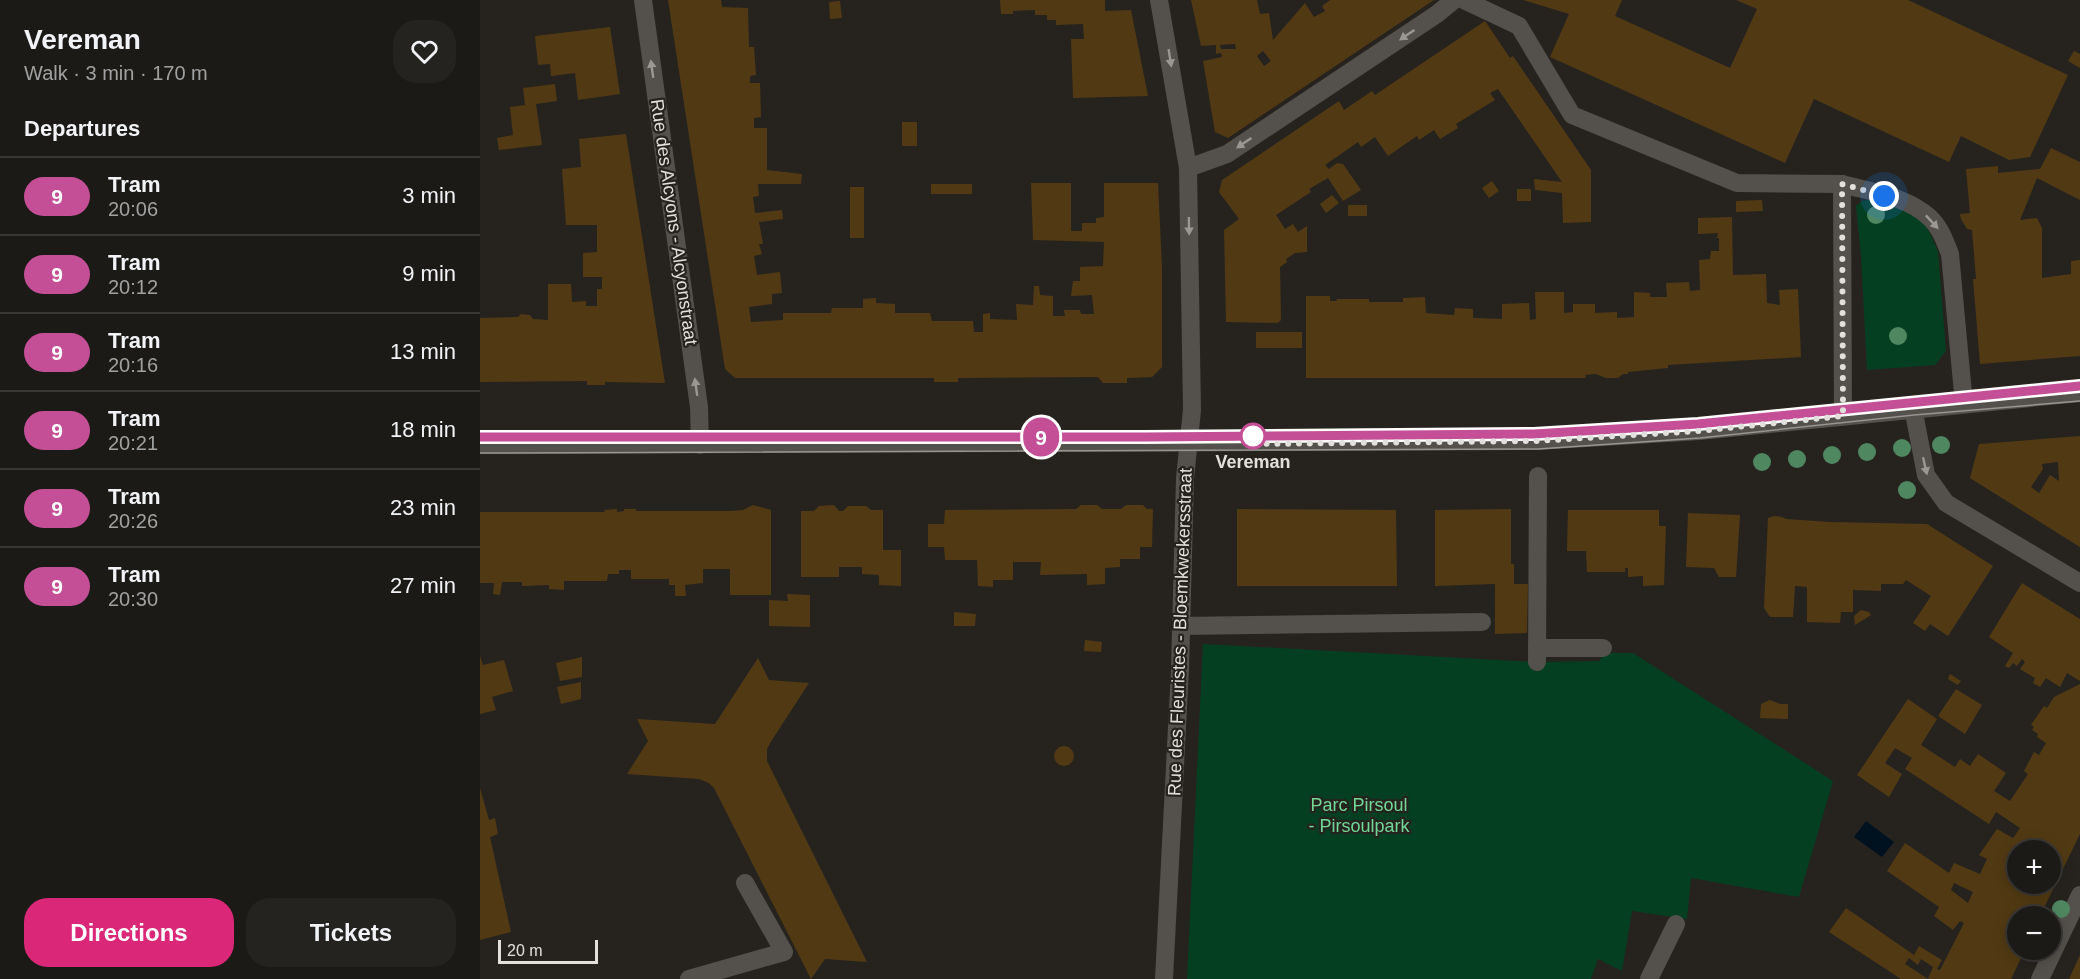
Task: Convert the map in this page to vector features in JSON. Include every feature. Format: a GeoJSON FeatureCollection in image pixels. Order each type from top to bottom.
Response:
{"type":"FeatureCollection","features":[{"type":"Feature","properties":{"kind":"street","name":"Rue des Alcyons - Alcyonstraat"},"geometry":{"type":"LineString","coordinates":[[643,0],[699,407],[700,445]]}},
{"type":"Feature","properties":{"kind":"street","name":"Rue des Fleuristes - Bloemkwekersstraat"},"geometry":{"type":"LineString","coordinates":[[1159,0],[1188,168],[1192,410],[1184,488],[1181,626],[1164,979]]}},
{"type":"Feature","properties":{"kind":"street"},"geometry":{"type":"LineString","coordinates":[[1188,168],[1227,154],[1437,14],[1454,0]]}},
{"type":"Feature","properties":{"kind":"street"},"geometry":{"type":"LineString","coordinates":[[1464,0],[1519,26],[1572,115],[1737,183],[1842,184],[1905,202],[1930,217],[1942,234],[1950,254],[1964,404]]}},
{"type":"Feature","properties":{"kind":"street"},"geometry":{"type":"LineString","coordinates":[[1842,184],[1843,416]]}},
{"type":"Feature","properties":{"kind":"street"},"geometry":{"type":"LineString","coordinates":[[480,445],[1537,441],[1699,431],[2080,393]]}},
{"type":"Feature","properties":{"kind":"street"},"geometry":{"type":"LineString","coordinates":[[1913,408],[1926,475],[1946,504],[2080,583]]}},
{"type":"Feature","properties":{"kind":"street"},"geometry":{"type":"LineString","coordinates":[[1538,476],[1537,655],[1603,648]]}},
{"type":"Feature","properties":{"kind":"street"},"geometry":{"type":"LineString","coordinates":[[1181,626],[1482,622]]}},
{"type":"Feature","properties":{"kind":"street"},"geometry":{"type":"LineString","coordinates":[[689,979],[784,952],[746,883]]}},
{"type":"Feature","properties":{"kind":"street"},"geometry":{"type":"LineString","coordinates":[[2040,979],[2080,895]]}},
{"type":"Feature","properties":{"kind":"street"},"geometry":{"type":"LineString","coordinates":[[1649,979],[1676,924]]}},
{"type":"Feature","properties":{"kind":"green space"},"geometry":{"type":"Polygon","coordinates":[[[1867,200],[1884,200],[1900,205],[1924,223],[1938,252],[1946,351],[1935,365],[1867,370],[1856,206],[1867,200]]]}},
{"type":"Feature","properties":{"kind":"green space","name":"Parc Pirsoul - Pirsoulpark"},"geometry":{"type":"Polygon","coordinates":[[[1203,644],[1537,662],[1600,661],[1602,653],[1633,653],[1833,781],[1799,897],[1691,878],[1687,919],[1632,911],[1622,971],[1598,959],[1591,979],[1187,979],[1203,644]]]}},
{"type":"Feature","properties":{"kind":"water"},"geometry":{"type":"Polygon","coordinates":[[[1866,821],[1894,842],[1882,857],[1854,837],[1866,821]]]}},
{"type":"Feature","properties":{"kind":"building"},"geometry":{"type":"Polygon","coordinates":[[[668,0],[721,0],[722,7],[748,8],[749,47],[754,47],[756,75],[750,76],[750,83],[760,83],[761,117],[754,118],[754,128],[767,128],[767,170],[802,174],[801,184],[758,184],[759,196],[753,197],[755,213],[782,210],[783,219],[759,222],[763,244],[759,244],[762,254],[754,256],[757,275],[780,272],[782,293],[772,294],[772,304],[749,307],[751,322],[783,320],[783,313],[831,313],[832,308],[863,308],[863,299],[876,298],[876,303],[895,304],[895,313],[930,313],[932,321],[973,321],[974,332],[983,332],[983,314],[990,313],[990,319],[1017,320],[1016,304],[1033,305],[1034,286],[1039,286],[1040,295],[1053,296],[1053,316],[1065,316],[1064,310],[1080,310],[1081,314],[1094,314],[1092,295],[1071,296],[1073,281],[1080,281],[1080,267],[1103,266],[1104,242],[1033,240],[1031,183],[1071,183],[1071,231],[1082,231],[1082,223],[1096,223],[1096,218],[1104,217],[1104,183],[1158,183],[1162,267],[1162,367],[1152,377],[1127,378],[1127,383],[1103,383],[1098,377],[958,378],[958,382],[934,382],[934,378],[735,378],[725,369],[668,0]]]}},
{"type":"Feature","properties":{"kind":"building"},"geometry":{"type":"Polygon","coordinates":[[[1000,0],[1105,0],[1105,11],[1131,10],[1148,96],[1073,98],[1071,39],[1084,39],[1083,24],[1056,25],[1056,20],[1047,20],[1047,15],[1035,15],[1035,10],[1001,14],[1000,0]]]}},
{"type":"Feature","properties":{"kind":"building"},"geometry":{"type":"Polygon","coordinates":[[[1191,0],[1257,0],[1260,14],[1269,13],[1273,40],[1305,3],[1314,17],[1325,11],[1322,6],[1330,0],[1434,0],[1228,138],[1215,132],[1203,61],[1222,57],[1221,53],[1216,54],[1216,45],[1201,46],[1191,0]],[[1235,44],[1220,45],[1221,49],[1236,49],[1235,44]],[[1263,51],[1257,56],[1264,66],[1271,61],[1263,51]]]}},
{"type":"Feature","properties":{"kind":"building"},"geometry":{"type":"Polygon","coordinates":[[[1523,0],[1622,0],[1615,16],[1730,68],[1757,9],[1736,0],[1908,0],[2068,75],[2030,157],[2009,160],[1961,136],[1949,162],[1814,99],[1785,163],[1550,57],[1569,14],[1523,0]]]}},
{"type":"Feature","properties":{"kind":"building"},"geometry":{"type":"Polygon","coordinates":[[[840,1],[842,18],[830,19],[829,2],[840,1]]]}},
{"type":"Feature","properties":{"kind":"building"},"geometry":{"type":"Polygon","coordinates":[[[1485,21],[1510,58],[1513,56],[1591,170],[1591,222],[1563,223],[1562,193],[1535,190],[1534,179],[1562,182],[1498,89],[1490,93],[1495,100],[1456,124],[1458,128],[1440,139],[1434,130],[1419,140],[1417,136],[1388,156],[1375,137],[1361,147],[1358,142],[1325,165],[1329,169],[1337,163],[1343,164],[1361,190],[1343,201],[1328,178],[1309,189],[1311,192],[1276,215],[1285,229],[1293,224],[1298,232],[1307,226],[1307,252],[1295,253],[1280,267],[1281,320],[1278,323],[1226,322],[1224,230],[1239,219],[1219,192],[1222,180],[1339,101],[1344,110],[1372,91],[1375,95],[1485,21]]]}},
{"type":"Feature","properties":{"kind":"building"},"geometry":{"type":"Polygon","coordinates":[[[610,27],[620,94],[578,100],[575,73],[551,76],[550,64],[538,65],[535,36],[610,27]]]}},
{"type":"Feature","properties":{"kind":"building"},"geometry":{"type":"Polygon","coordinates":[[[2074,51],[2080,54],[2080,68],[2068,61],[2074,51]]]}},
{"type":"Feature","properties":{"kind":"building"},"geometry":{"type":"Polygon","coordinates":[[[555,84],[557,101],[536,104],[542,145],[499,150],[497,138],[513,135],[510,107],[525,105],[523,88],[555,84]]]}},
{"type":"Feature","properties":{"kind":"building"},"geometry":{"type":"Polygon","coordinates":[[[902,122],[917,122],[917,146],[902,146],[902,122]]]}},
{"type":"Feature","properties":{"kind":"building"},"geometry":{"type":"Polygon","coordinates":[[[626,134],[665,383],[605,382],[605,385],[587,385],[587,381],[480,382],[480,318],[518,317],[521,314],[530,315],[533,319],[548,320],[548,284],[571,284],[572,302],[586,301],[586,306],[597,306],[597,289],[602,289],[602,277],[583,277],[583,253],[597,252],[597,225],[566,225],[562,169],[581,167],[579,139],[626,134]]]}},
{"type":"Feature","properties":{"kind":"building"},"geometry":{"type":"Polygon","coordinates":[[[2051,148],[2080,162],[2080,200],[2037,178],[2020,220],[2037,218],[2042,228],[2042,278],[2071,274],[2071,261],[2080,260],[2080,356],[1980,364],[1973,279],[1976,279],[1972,230],[1967,229],[1960,214],[1970,213],[1966,169],[1998,166],[1998,173],[2040,169],[2051,148]]]}},
{"type":"Feature","properties":{"kind":"building"},"geometry":{"type":"Polygon","coordinates":[[[1492,181],[1499,191],[1489,198],[1482,188],[1492,181]]]}},
{"type":"Feature","properties":{"kind":"building"},"geometry":{"type":"Polygon","coordinates":[[[931,184],[972,184],[972,194],[931,194],[931,184]]]}},
{"type":"Feature","properties":{"kind":"building"},"geometry":{"type":"Polygon","coordinates":[[[850,187],[864,187],[864,238],[850,238],[850,187]]]}},
{"type":"Feature","properties":{"kind":"building"},"geometry":{"type":"Polygon","coordinates":[[[1517,189],[1531,189],[1531,201],[1517,201],[1517,189]]]}},
{"type":"Feature","properties":{"kind":"building"},"geometry":{"type":"Polygon","coordinates":[[[1332,195],[1339,203],[1326,213],[1320,204],[1332,195]]]}},
{"type":"Feature","properties":{"kind":"building"},"geometry":{"type":"Polygon","coordinates":[[[1762,200],[1763,211],[1736,212],[1736,201],[1762,200]]]}},
{"type":"Feature","properties":{"kind":"building"},"geometry":{"type":"Polygon","coordinates":[[[1348,205],[1367,205],[1367,216],[1348,216],[1348,205]]]}},
{"type":"Feature","properties":{"kind":"building"},"geometry":{"type":"Polygon","coordinates":[[[1732,217],[1733,275],[1766,274],[1767,303],[1780,305],[1779,290],[1798,289],[1801,357],[1668,365],[1668,368],[1628,372],[1618,378],[1606,378],[1596,374],[1585,375],[1586,378],[1306,378],[1306,296],[1330,296],[1330,301],[1369,299],[1369,302],[1403,302],[1403,298],[1425,297],[1426,313],[1454,315],[1455,308],[1473,309],[1473,318],[1502,319],[1502,304],[1529,303],[1530,320],[1536,319],[1535,292],[1564,292],[1564,313],[1573,312],[1573,304],[1595,304],[1595,313],[1617,312],[1617,318],[1634,317],[1634,292],[1650,293],[1650,297],[1667,297],[1666,283],[1689,282],[1690,291],[1700,290],[1699,260],[1710,259],[1711,251],[1719,251],[1719,238],[1717,238],[1718,233],[1698,234],[1698,218],[1732,217]]]}},
{"type":"Feature","properties":{"kind":"building"},"geometry":{"type":"Polygon","coordinates":[[[1256,332],[1302,332],[1302,348],[1256,348],[1256,332]]]}},
{"type":"Feature","properties":{"kind":"building"},"geometry":{"type":"Polygon","coordinates":[[[2080,436],[2080,547],[1970,478],[1979,444],[2080,436]],[[2058,462],[2042,464],[2043,469],[2031,487],[2039,493],[2050,475],[2059,481],[2058,462]]]}},
{"type":"Feature","properties":{"kind":"building"},"geometry":{"type":"Polygon","coordinates":[[[753,505],[771,510],[771,595],[730,595],[730,569],[703,569],[703,583],[685,585],[686,596],[675,596],[675,585],[669,585],[669,579],[631,579],[631,570],[619,570],[619,574],[608,574],[607,581],[564,581],[564,590],[549,589],[549,585],[522,586],[522,582],[502,582],[500,595],[493,594],[494,583],[480,583],[480,512],[605,512],[604,510],[617,509],[617,512],[624,511],[624,509],[731,511],[743,510],[753,505]]]}},
{"type":"Feature","properties":{"kind":"building"},"geometry":{"type":"Polygon","coordinates":[[[834,505],[839,511],[843,511],[848,506],[866,506],[871,510],[883,510],[883,550],[901,550],[901,586],[879,585],[879,575],[862,574],[862,567],[839,567],[839,577],[801,577],[801,511],[814,511],[819,506],[834,505]]]}},
{"type":"Feature","properties":{"kind":"building"},"geometry":{"type":"Polygon","coordinates":[[[1081,505],[1097,505],[1102,509],[1121,509],[1126,505],[1143,505],[1147,509],[1153,509],[1152,547],[1140,547],[1140,559],[1120,559],[1120,567],[1105,568],[1105,584],[1087,585],[1087,574],[1040,575],[1041,562],[1013,562],[1013,580],[993,580],[993,587],[978,586],[977,560],[945,560],[944,547],[928,547],[928,524],[944,524],[945,510],[1076,509],[1081,505]]]}},
{"type":"Feature","properties":{"kind":"building"},"geometry":{"type":"Polygon","coordinates":[[[1237,509],[1396,510],[1397,586],[1237,586],[1237,509]]]}},
{"type":"Feature","properties":{"kind":"building"},"geometry":{"type":"Polygon","coordinates":[[[1511,509],[1511,564],[1514,564],[1514,584],[1528,584],[1527,633],[1495,634],[1495,584],[1435,586],[1435,510],[1511,509]]]}},
{"type":"Feature","properties":{"kind":"building"},"geometry":{"type":"Polygon","coordinates":[[[1568,510],[1659,510],[1659,526],[1666,526],[1664,585],[1643,586],[1643,576],[1628,577],[1628,568],[1625,568],[1625,572],[1587,572],[1586,551],[1567,551],[1568,510]]]}},
{"type":"Feature","properties":{"kind":"building"},"geometry":{"type":"Polygon","coordinates":[[[1688,513],[1740,515],[1736,577],[1719,577],[1714,568],[1686,567],[1688,513]]]}},
{"type":"Feature","properties":{"kind":"building"},"geometry":{"type":"Polygon","coordinates":[[[1774,516],[1830,522],[1927,524],[1993,566],[1948,636],[1930,624],[1925,631],[1913,623],[1931,596],[1906,580],[1903,584],[1881,584],[1881,591],[1853,590],[1853,612],[1841,612],[1840,623],[1807,622],[1807,587],[1795,586],[1793,617],[1770,617],[1764,608],[1768,518],[1774,516]]]}},
{"type":"Feature","properties":{"kind":"building"},"geometry":{"type":"Polygon","coordinates":[[[2022,583],[2080,619],[2080,681],[2067,673],[2060,687],[2046,678],[2040,687],[2033,683],[2035,678],[2020,669],[2025,662],[2022,659],[2017,666],[2013,663],[2009,668],[2005,666],[2013,653],[1989,637],[2022,583]]]}},
{"type":"Feature","properties":{"kind":"building"},"geometry":{"type":"Polygon","coordinates":[[[787,594],[810,595],[810,627],[769,626],[769,600],[788,601],[787,594]]]}},
{"type":"Feature","properties":{"kind":"building"},"geometry":{"type":"Polygon","coordinates":[[[1861,610],[1871,615],[1855,625],[1854,616],[1861,610]]]}},
{"type":"Feature","properties":{"kind":"building"},"geometry":{"type":"Polygon","coordinates":[[[954,612],[976,614],[975,626],[954,626],[954,612]]]}},
{"type":"Feature","properties":{"kind":"building"},"geometry":{"type":"Polygon","coordinates":[[[1085,640],[1102,642],[1101,652],[1084,651],[1085,640]]]}},
{"type":"Feature","properties":{"kind":"building"},"geometry":{"type":"Polygon","coordinates":[[[480,656],[483,665],[504,660],[513,691],[492,697],[496,710],[480,714],[480,656]]]}},
{"type":"Feature","properties":{"kind":"building"},"geometry":{"type":"Polygon","coordinates":[[[582,657],[582,677],[560,681],[556,663],[582,657]]]}},
{"type":"Feature","properties":{"kind":"building"},"geometry":{"type":"Polygon","coordinates":[[[758,658],[769,680],[809,683],[767,749],[767,761],[867,962],[825,959],[811,979],[714,788],[699,779],[627,774],[648,741],[637,719],[715,724],[758,658]]]}},
{"type":"Feature","properties":{"kind":"building"},"geometry":{"type":"Polygon","coordinates":[[[1950,674],[1961,681],[1958,685],[1948,679],[1950,674]]]}},
{"type":"Feature","properties":{"kind":"building"},"geometry":{"type":"Polygon","coordinates":[[[581,682],[581,699],[561,704],[557,687],[581,682]]]}},
{"type":"Feature","properties":{"kind":"building"},"geometry":{"type":"Polygon","coordinates":[[[2080,684],[2080,834],[2061,873],[2061,840],[2007,840],[2007,894],[2051,894],[2045,906],[2007,906],[2007,960],[2020,960],[2011,979],[1928,979],[1901,979],[1829,932],[1846,908],[1914,955],[1919,946],[1942,960],[1937,969],[1940,970],[1964,923],[1960,921],[1953,930],[1934,916],[1939,907],[1887,871],[1905,843],[1949,873],[1954,863],[1980,874],[1987,859],[1979,855],[1997,829],[2013,838],[2020,828],[1996,812],[1989,824],[1905,769],[1912,758],[1895,748],[1885,763],[1902,774],[1889,797],[1857,775],[1908,699],[1937,719],[1921,745],[1955,767],[1960,759],[1970,766],[1978,754],[2006,773],[1994,791],[2010,801],[2028,774],[2024,771],[2034,752],[2039,755],[2046,743],[2037,737],[2038,734],[2032,730],[2034,727],[2031,725],[2044,706],[2047,708],[2054,697],[2080,684]],[[1954,883],[1951,890],[1968,903],[1973,892],[1954,883]],[[1909,958],[1905,964],[1928,979],[1933,967],[1921,959],[1918,965],[1909,958]]]}},
{"type":"Feature","properties":{"kind":"building"},"geometry":{"type":"Polygon","coordinates":[[[1956,689],[1982,705],[1965,734],[1938,716],[1956,689]]]}},
{"type":"Feature","properties":{"kind":"building"},"geometry":{"type":"Polygon","coordinates":[[[1770,700],[1788,704],[1788,719],[1760,718],[1761,704],[1770,700]]]}},
{"type":"Feature","properties":{"kind":"building"},"geometry":{"type":"Polygon","coordinates":[[[1060,746],[1068,746],[1074,752],[1074,760],[1068,766],[1060,766],[1054,760],[1054,752],[1060,746]]]}},
{"type":"Feature","properties":{"kind":"building"},"geometry":{"type":"Polygon","coordinates":[[[480,788],[489,820],[495,818],[498,834],[490,837],[511,932],[480,940],[480,788]]]}},
{"type":"Feature","properties":{"kind":"building"},"geometry":{"type":"Polygon","coordinates":[[[2080,955],[2080,979],[2069,979],[2080,955]]]}},
{"type":"Feature","properties":{"kind":"tram line"},"geometry":{"type":"LineString","coordinates":[[480,437],[1145,437],[1534,434],[1698,424],[2080,386]]}},
{"type":"Feature","properties":{"kind":"tram line","name":"9"},"geometry":{"type":"LineString","coordinates":[[480,437],[1145,437],[1534,434],[1698,424],[2080,386]]}},
{"type":"Feature","properties":{"kind":"tram line"},"geometry":{"type":"LineString","coordinates":[[480,453],[1538,449],[1700,438],[1914,415],[2080,401]]}},
{"type":"Feature","properties":{"kind":"place","name":"Vereman"},"geometry":{"type":"Point","coordinates":[1253,436]}},
{"type":"Feature","properties":{"kind":"route"},"geometry":{"type":"LineString","coordinates":[[1253,436],[1253,444],[1537,441],[1699,431],[1843,416],[1842,184],[1884,196]]}}]}
